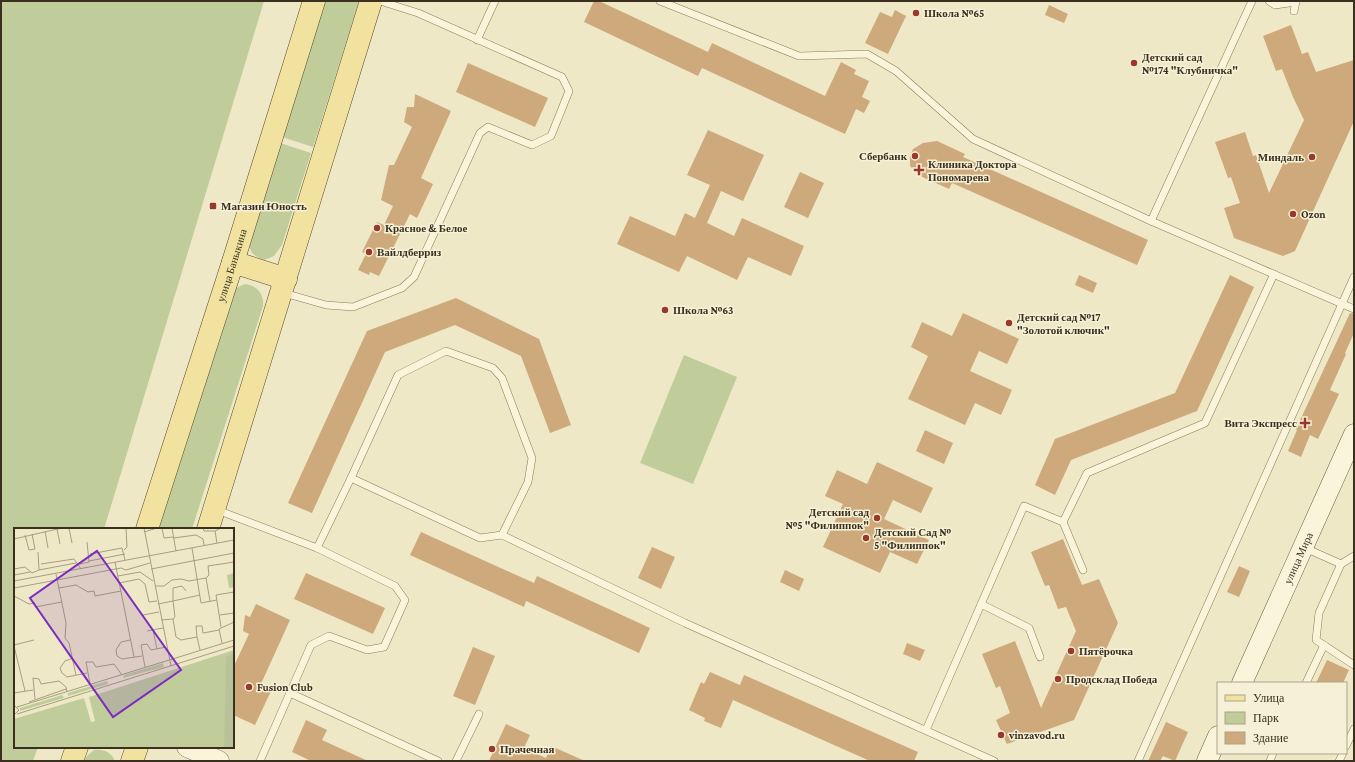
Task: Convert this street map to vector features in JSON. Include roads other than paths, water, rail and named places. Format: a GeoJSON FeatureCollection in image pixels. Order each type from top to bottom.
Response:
{"type":"FeatureCollection","features":[{"type":"Feature","properties":{"kind":"main road","name":"улица Баныкина"},"geometry":{"type":"LineString","coordinates":[[147,528],[233,262],[314,1]]}},
{"type":"Feature","properties":{"kind":"main road"},"geometry":{"type":"LineString","coordinates":[[212,519],[371,1]]}},
{"type":"Feature","properties":{"kind":"main road"},"geometry":{"type":"LineString","coordinates":[[233,262],[284,286]]}},
{"type":"Feature","properties":{"kind":"main road","name":"улица Мира"},"geometry":{"type":"LineString","coordinates":[[1242,682],[1354,434]]}},
{"type":"Feature","properties":{"kind":"main road"},"geometry":{"type":"LineString","coordinates":[[1207,761],[1217,738]]}},
{"type":"Feature","properties":{"kind":"main road"},"geometry":{"type":"LineString","coordinates":[[72,761],[77,748]]}},
{"type":"Feature","properties":{"kind":"main road"},"geometry":{"type":"LineString","coordinates":[[132,761],[137,748]]}},
{"type":"Feature","properties":{"kind":"main road"},"geometry":{"type":"LineString","coordinates":[[189,748],[219,761]]}},
{"type":"Feature","properties":{"kind":"lane"},"geometry":{"type":"LineString","coordinates":[[284,286],[326,305],[353,307],[402,288],[414,277],[480,133],[488,128],[532,145],[551,136],[569,91],[562,77],[418,13],[380,1]]}},
{"type":"Feature","properties":{"kind":"lane"},"geometry":{"type":"LineString","coordinates":[[477,40],[495,1]]}},
{"type":"Feature","properties":{"kind":"lane"},"geometry":{"type":"LineString","coordinates":[[660,1],[669,3],[799,56],[867,54],[896,71],[973,139],[1151,220],[1354,309]]}},
{"type":"Feature","properties":{"kind":"lane"},"geometry":{"type":"LineString","coordinates":[[1151,220],[1252,1]]}},
{"type":"Feature","properties":{"kind":"lane"},"geometry":{"type":"LineString","coordinates":[[1269,1],[1275,5],[1296,1],[1294,11]]}},
{"type":"Feature","properties":{"kind":"lane"},"geometry":{"type":"LineString","coordinates":[[1063,522],[1087,473],[1205,423],[1274,274]]}},
{"type":"Feature","properties":{"kind":"lane"},"geometry":{"type":"LineString","coordinates":[[1138,761],[1354,277]]}},
{"type":"Feature","properties":{"kind":"lane"},"geometry":{"type":"LineString","coordinates":[[316,548],[351,478],[398,375],[446,351],[493,368],[502,378],[532,458],[528,482],[502,535]]}},
{"type":"Feature","properties":{"kind":"lane"},"geometry":{"type":"LineString","coordinates":[[351,478],[480,538],[502,535],[685,623],[994,761]]}},
{"type":"Feature","properties":{"kind":"lane"},"geometry":{"type":"LineString","coordinates":[[926,730],[1024,506],[1063,522],[1083,570]]}},
{"type":"Feature","properties":{"kind":"lane"},"geometry":{"type":"LineString","coordinates":[[212,519],[316,548],[395,586],[405,600],[384,647],[367,650],[329,636],[311,645],[260,761]]}},
{"type":"Feature","properties":{"kind":"lane"},"geometry":{"type":"LineString","coordinates":[[1303,547],[1341,564]]}},
{"type":"Feature","properties":{"kind":"lane"},"geometry":{"type":"LineString","coordinates":[[1354,556],[1341,564],[1319,613],[1316,640],[1354,665]]}},
{"type":"Feature","properties":{"kind":"lane"},"geometry":{"type":"LineString","coordinates":[[981,604],[1028,628],[1040,657]]}},
{"type":"Feature","properties":{"kind":"lane"},"geometry":{"type":"LineString","coordinates":[[1306,682],[1324,645]]}},
{"type":"Feature","properties":{"kind":"lane"},"geometry":{"type":"LineString","coordinates":[[290,693],[438,761]]}},
{"type":"Feature","properties":{"kind":"lane"},"geometry":{"type":"LineString","coordinates":[[456,761],[479,714]]}},
{"type":"Feature","properties":{"kind":"lane"},"geometry":{"type":"LineString","coordinates":[[1347,744],[1354,729]]}},
{"type":"Feature","properties":{"kind":"place","name":"Школа №65"},"geometry":{"type":"Point","coordinates":[916,13]}},
{"type":"Feature","properties":{"kind":"place","name":"Детский сад №174 \"Клубничка\""},"geometry":{"type":"Point","coordinates":[1134,63]}},
{"type":"Feature","properties":{"kind":"place","name":"Сбербанк"},"geometry":{"type":"Point","coordinates":[915,156]}},
{"type":"Feature","properties":{"kind":"place","name":"Миндаль"},"geometry":{"type":"Point","coordinates":[1312,157]}},
{"type":"Feature","properties":{"kind":"place","name":"Клиника Доктора Пономарева"},"geometry":{"type":"Point","coordinates":[919,170]}},
{"type":"Feature","properties":{"kind":"place","name":"Магазин Юность"},"geometry":{"type":"Point","coordinates":[213,206]}},
{"type":"Feature","properties":{"kind":"place","name":"Ozon"},"geometry":{"type":"Point","coordinates":[1293,214]}},
{"type":"Feature","properties":{"kind":"place","name":"Красное & Белое"},"geometry":{"type":"Point","coordinates":[377,228]}},
{"type":"Feature","properties":{"kind":"place","name":"Вайлдберриз"},"geometry":{"type":"Point","coordinates":[369,252]}},
{"type":"Feature","properties":{"kind":"place","name":"Школа №63"},"geometry":{"type":"Point","coordinates":[665,310]}},
{"type":"Feature","properties":{"kind":"place","name":"Детский сад №17 \"Золотой ключик\""},"geometry":{"type":"Point","coordinates":[1009,323]}},
{"type":"Feature","properties":{"kind":"place","name":"Вита Экспресс"},"geometry":{"type":"Point","coordinates":[1305,423]}},
{"type":"Feature","properties":{"kind":"place","name":"Детский сад №5 \"Филиппок\""},"geometry":{"type":"Point","coordinates":[877,518]}},
{"type":"Feature","properties":{"kind":"place","name":"Детский Сад № 5 \"Филиппок\""},"geometry":{"type":"Point","coordinates":[866,538]}},
{"type":"Feature","properties":{"kind":"place","name":"Пятёрочка"},"geometry":{"type":"Point","coordinates":[1071,651]}},
{"type":"Feature","properties":{"kind":"place","name":"Продсклад Победа"},"geometry":{"type":"Point","coordinates":[1058,679]}},
{"type":"Feature","properties":{"kind":"place","name":"Fusion Club"},"geometry":{"type":"Point","coordinates":[249,687]}},
{"type":"Feature","properties":{"kind":"place","name":"vinzavod.ru"},"geometry":{"type":"Point","coordinates":[1001,735]}},
{"type":"Feature","properties":{"kind":"place","name":"Прачечная"},"geometry":{"type":"Point","coordinates":[492,749]}}]}
